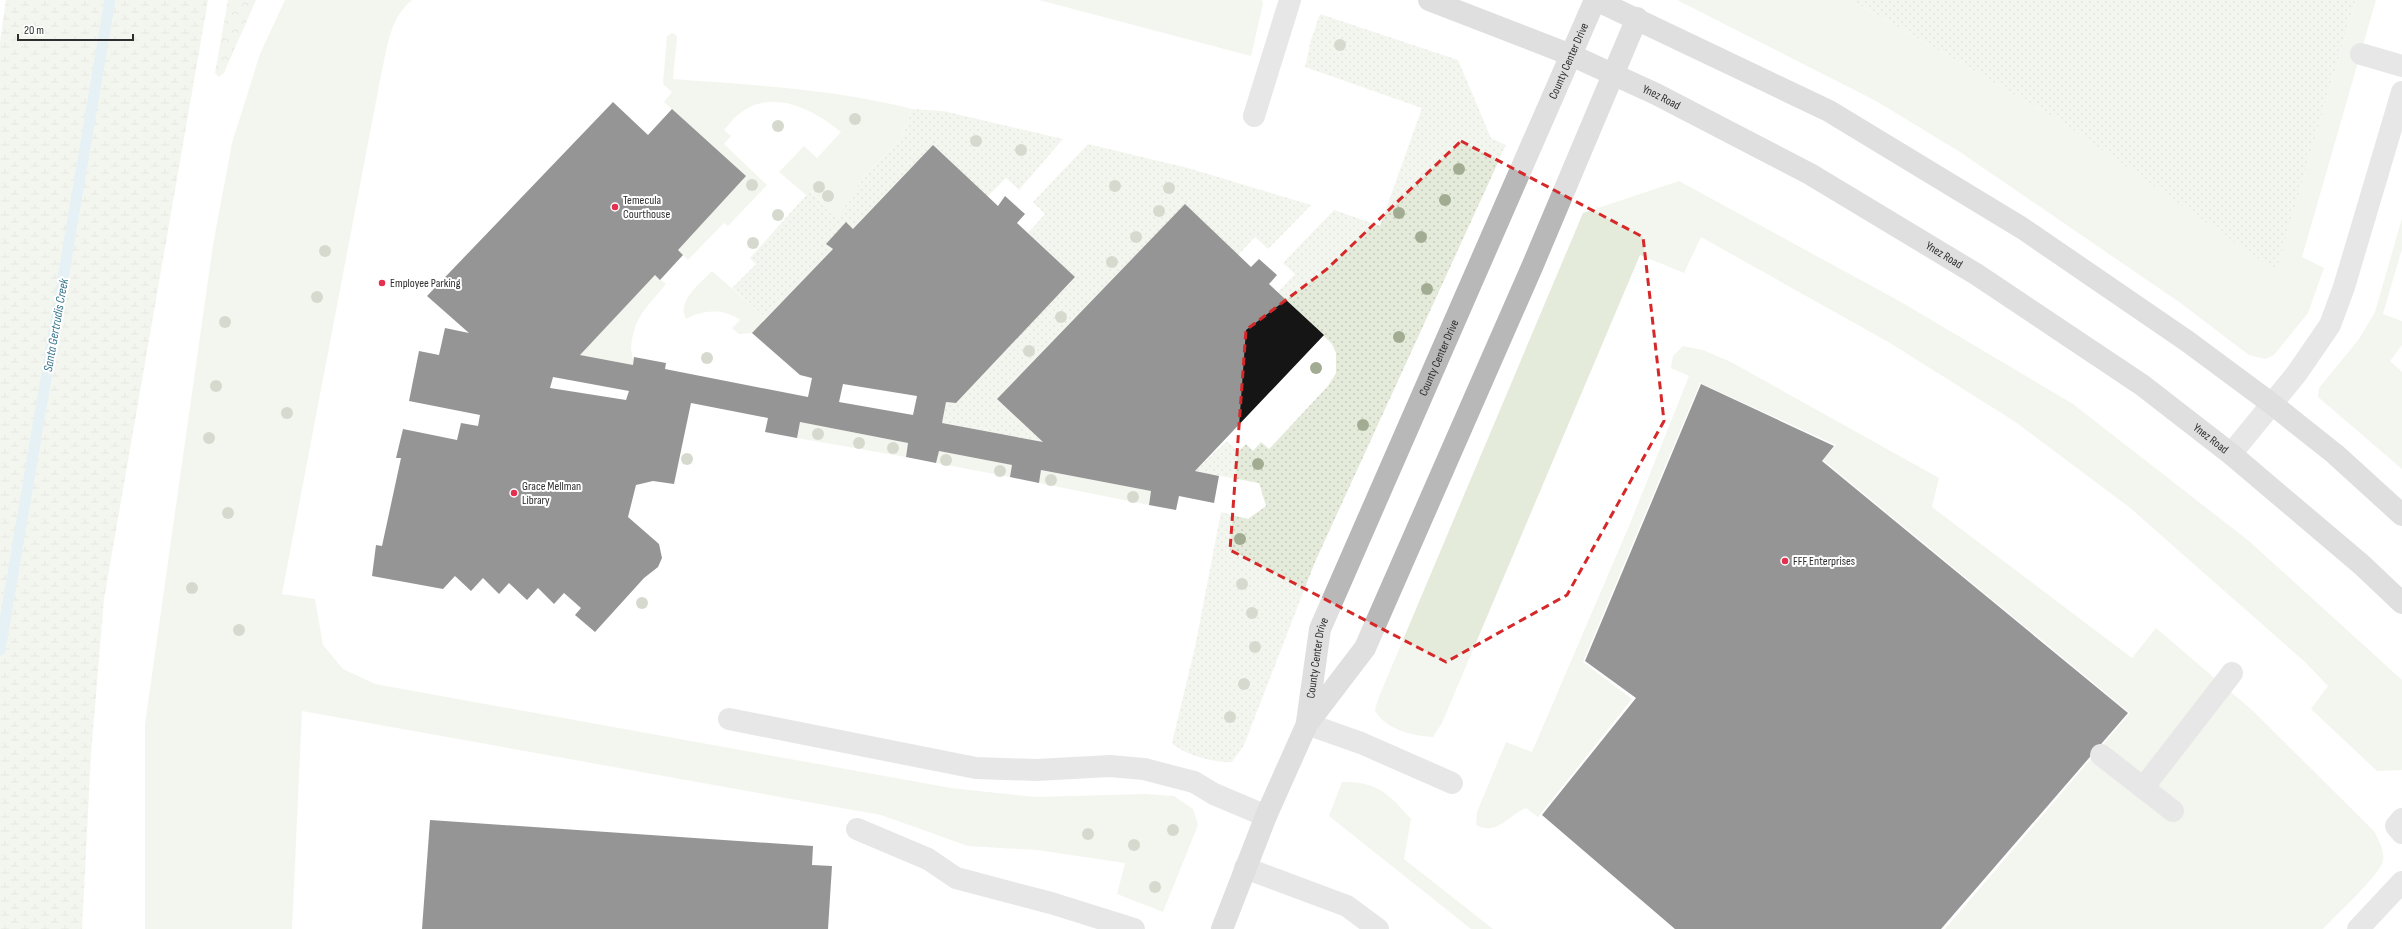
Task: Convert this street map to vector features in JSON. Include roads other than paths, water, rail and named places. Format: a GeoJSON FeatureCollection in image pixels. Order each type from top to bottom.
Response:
{"type":"FeatureCollection","features":[{"type":"Feature","properties":{"kind":"main road","name":"Ynez Road"},"geometry":{"type":"LineString","coordinates":[[1429,0],[1571,55],[1656,94],[1810,174],[1976,274],[2142,385],[2231,454],[2362,565],[2402,603]]}},
{"type":"Feature","properties":{"kind":"main road","name":"County Center Drive"},"geometry":{"type":"LineString","coordinates":[[1307,724],[1320,629],[1596,0]]}},
{"type":"Feature","properties":{"kind":"main road"},"geometry":{"type":"LineString","coordinates":[[1596,0],[1637,18],[1829,111],[2022,228],[2188,340],[2335,454],[2402,515]]}},
{"type":"Feature","properties":{"kind":"main road","name":"County Center Drive"},"geometry":{"type":"LineString","coordinates":[[1222,929],[1266,816],[1307,724],[1365,648],[1532,267],[1637,18]]}},
{"type":"Feature","properties":{"kind":"lane"},"geometry":{"type":"LineString","coordinates":[[1254,116],[1290,0]]}},
{"type":"Feature","properties":{"kind":"lane"},"geometry":{"type":"LineString","coordinates":[[2361,54],[2402,66]]}},
{"type":"Feature","properties":{"kind":"lane"},"geometry":{"type":"LineString","coordinates":[[2231,454],[2297,373],[2330,325],[2344,288],[2402,92]]}},
{"type":"Feature","properties":{"kind":"lane"},"geometry":{"type":"LineString","coordinates":[[2143,788],[2232,673]]}},
{"type":"Feature","properties":{"kind":"lane"},"geometry":{"type":"LineString","coordinates":[[729,719],[976,768],[1036,770],[1110,766],[1144,769],[1194,782],[1214,794],[1266,816]]}},
{"type":"Feature","properties":{"kind":"lane"},"geometry":{"type":"LineString","coordinates":[[1307,724],[1361,743],[1452,783]]}},
{"type":"Feature","properties":{"kind":"lane"},"geometry":{"type":"LineString","coordinates":[[2101,755],[2173,812]]}},
{"type":"Feature","properties":{"kind":"lane"},"geometry":{"type":"LineString","coordinates":[[2402,819],[2396,826],[2402,833]]}},
{"type":"Feature","properties":{"kind":"lane"},"geometry":{"type":"LineString","coordinates":[[856,829],[928,859],[956,878],[1051,903],[1134,929]]}},
{"type":"Feature","properties":{"kind":"lane"},"geometry":{"type":"LineString","coordinates":[[1245,868],[1347,906],[1378,929]]}},
{"type":"Feature","properties":{"kind":"lane"},"geometry":{"type":"LineString","coordinates":[[2358,929],[2402,882]]}},
{"type":"Feature","properties":{"kind":"waterway","name":"Santa Gertrudis Creek"},"geometry":{"type":"LineString","coordinates":[[0,650],[110,0]]}},
{"type":"Feature","properties":{"kind":"place","name":"Temecula Courthouse"},"geometry":{"type":"Point","coordinates":[615,207]}},
{"type":"Feature","properties":{"kind":"place","name":"Employee Parking"},"geometry":{"type":"Point","coordinates":[382,283]}},
{"type":"Feature","properties":{"kind":"place","name":"Grace Mellman Library"},"geometry":{"type":"Point","coordinates":[514,493]}},
{"type":"Feature","properties":{"kind":"place","name":"FFF Enterprises"},"geometry":{"type":"Point","coordinates":[1785,561]}}]}
